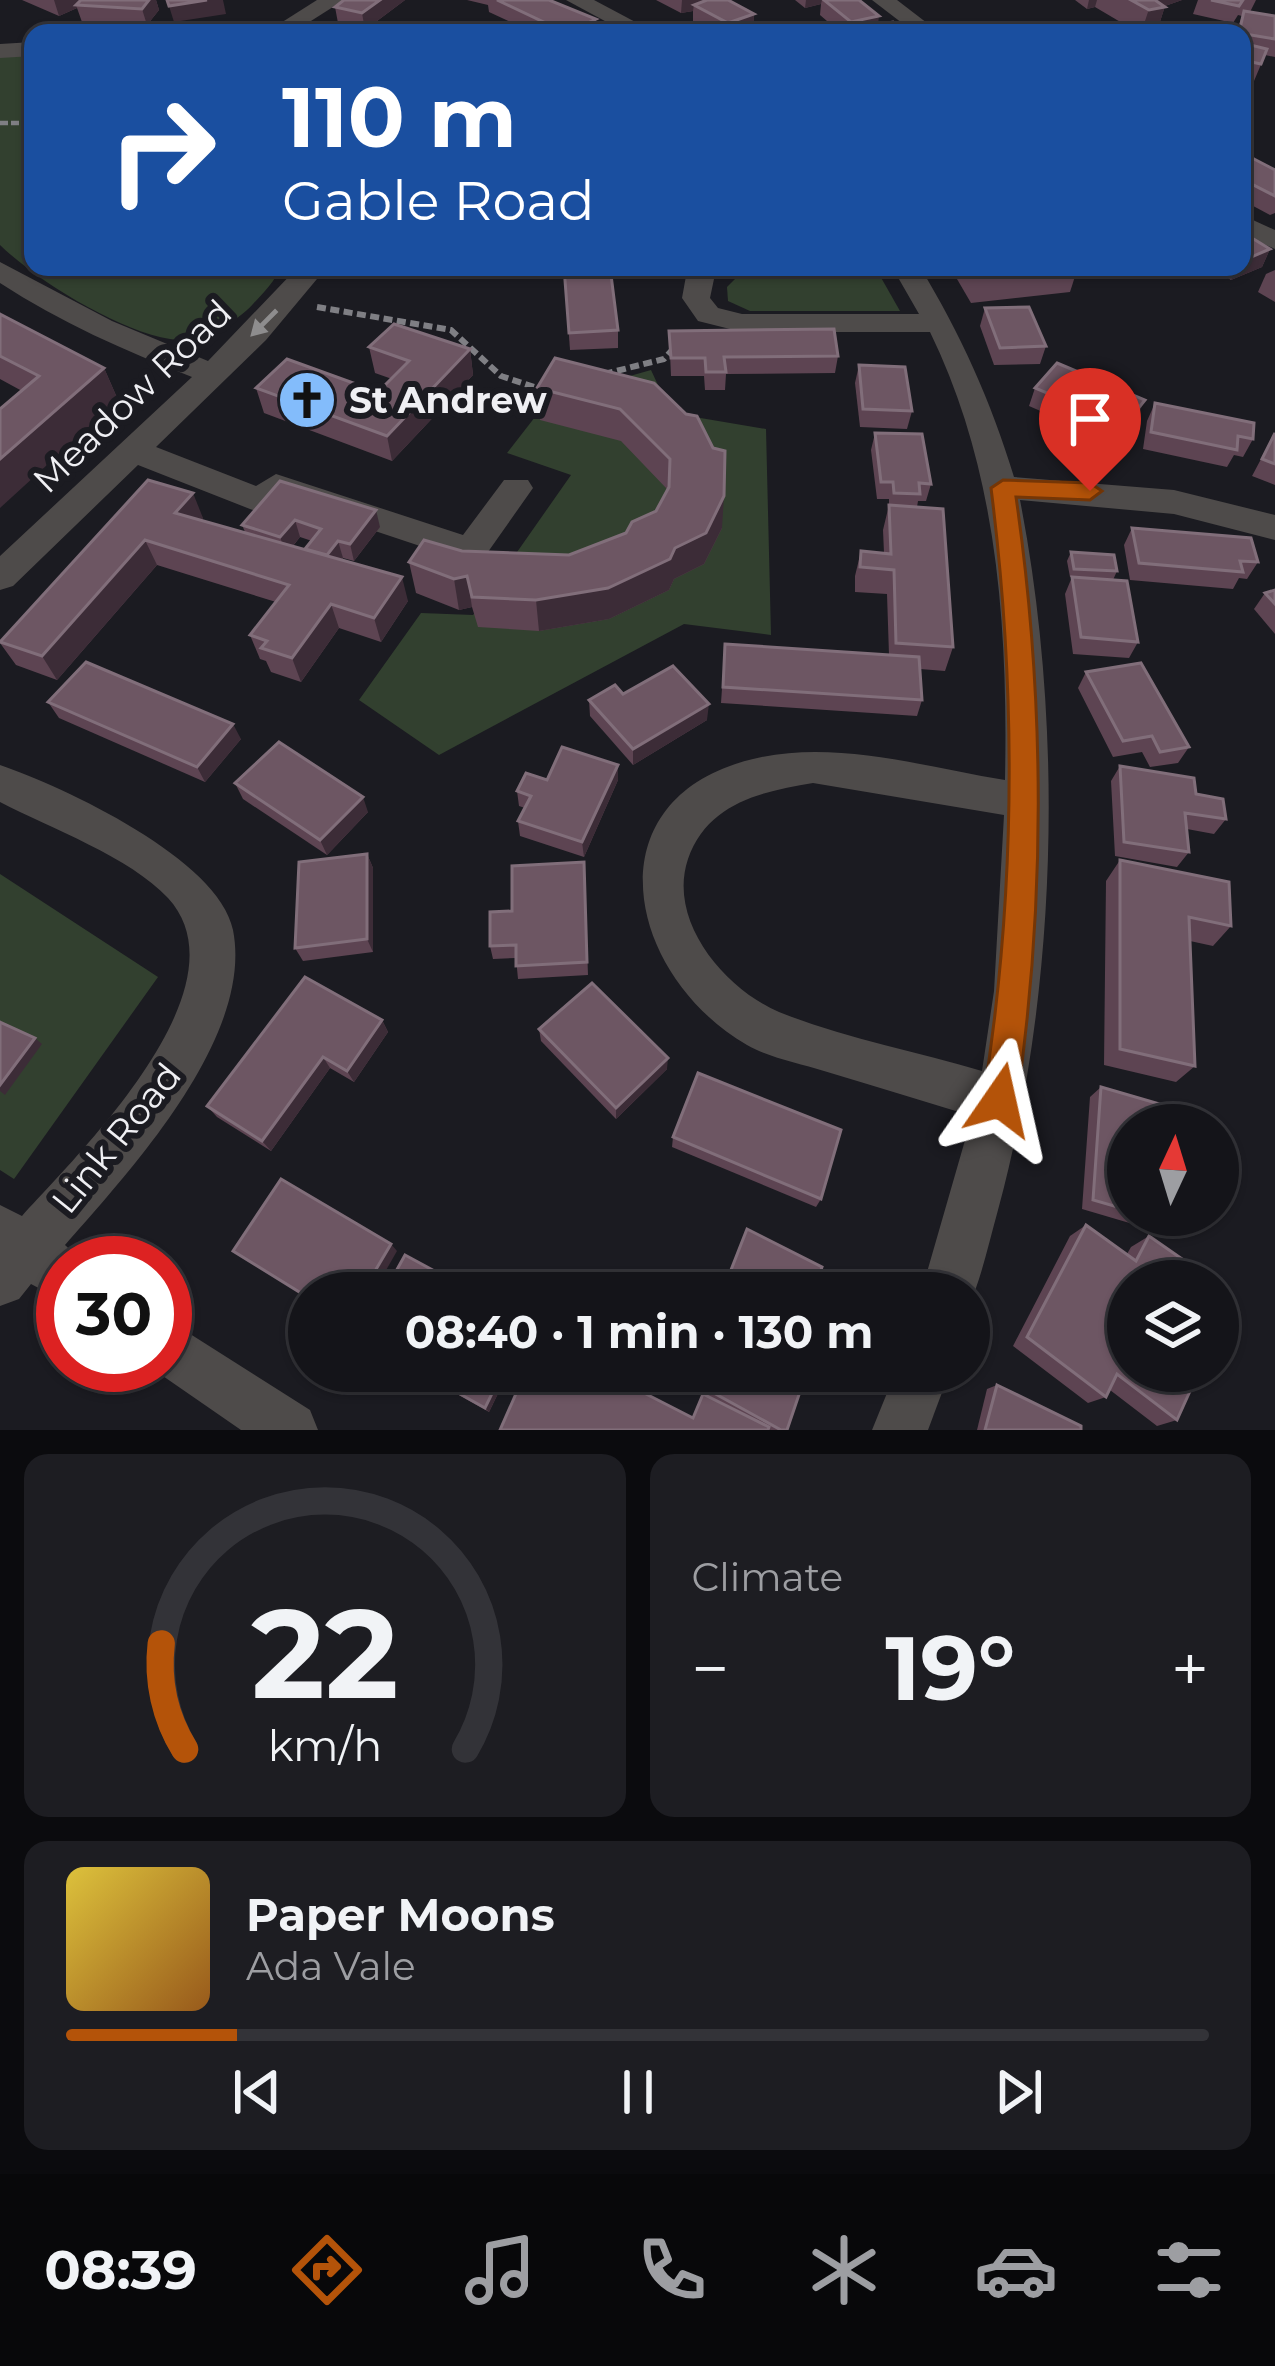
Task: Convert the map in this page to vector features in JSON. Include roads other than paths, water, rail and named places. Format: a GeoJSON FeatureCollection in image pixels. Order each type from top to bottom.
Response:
{"type":"FeatureCollection","features":[{"type":"Feature","properties":{"kind":"street"},"geometry":{"type":"LineString","coordinates":[[292,24],[333,0]]}},
{"type":"Feature","properties":{"kind":"street"},"geometry":{"type":"LineString","coordinates":[[577,0],[626,24]]}},
{"type":"Feature","properties":{"kind":"street"},"geometry":{"type":"LineString","coordinates":[[883,0],[916,24]]}},
{"type":"Feature","properties":{"kind":"street"},"geometry":{"type":"LineString","coordinates":[[0,270],[122,339],[210,373]]}},
{"type":"Feature","properties":{"kind":"street","name":"Meadow Road"},"geometry":{"type":"LineString","coordinates":[[0,577],[286,301],[306,276]]}},
{"type":"Feature","properties":{"kind":"street"},"geometry":{"type":"LineString","coordinates":[[700,276],[695,298],[708,315],[742,323],[936,323]]}},
{"type":"Feature","properties":{"kind":"street"},"geometry":{"type":"LineString","coordinates":[[911,276],[988,434],[1003,488],[1018,600],[1026,801],[1018,972],[1000,1100],[954,1272]]}},
{"type":"Feature","properties":{"kind":"street"},"geometry":{"type":"LineString","coordinates":[[131,450],[262,501],[276,486],[471,550],[516,488]]}},
{"type":"Feature","properties":{"kind":"street"},"geometry":{"type":"LineString","coordinates":[[1003,488],[1133,493],[1219,510],[1275,528]]}},
{"type":"Feature","properties":{"kind":"street"},"geometry":{"type":"LineString","coordinates":[[1000,1100],[765,1030],[734,1014],[685,966],[670,938],[662,879],[682,825],[701,803],[724,785],[782,767],[814,766],[1026,801]]}},
{"type":"Feature","properties":{"kind":"street","name":"Link Road"},"geometry":{"type":"LineString","coordinates":[[0,782],[184,886],[213,922],[216,964],[207,1006],[184,1053],[150,1103],[22,1259]]}},
{"type":"Feature","properties":{"kind":"street"},"geometry":{"type":"LineString","coordinates":[[192,1363],[290,1430]]}},
{"type":"Feature","properties":{"kind":"street"},"geometry":{"type":"LineString","coordinates":[[900,1430],[915,1392]]}},
{"type":"Feature","properties":{"kind":"place","name":"St Andrew"},"geometry":{"type":"Point","coordinates":[307,400]}}]}
